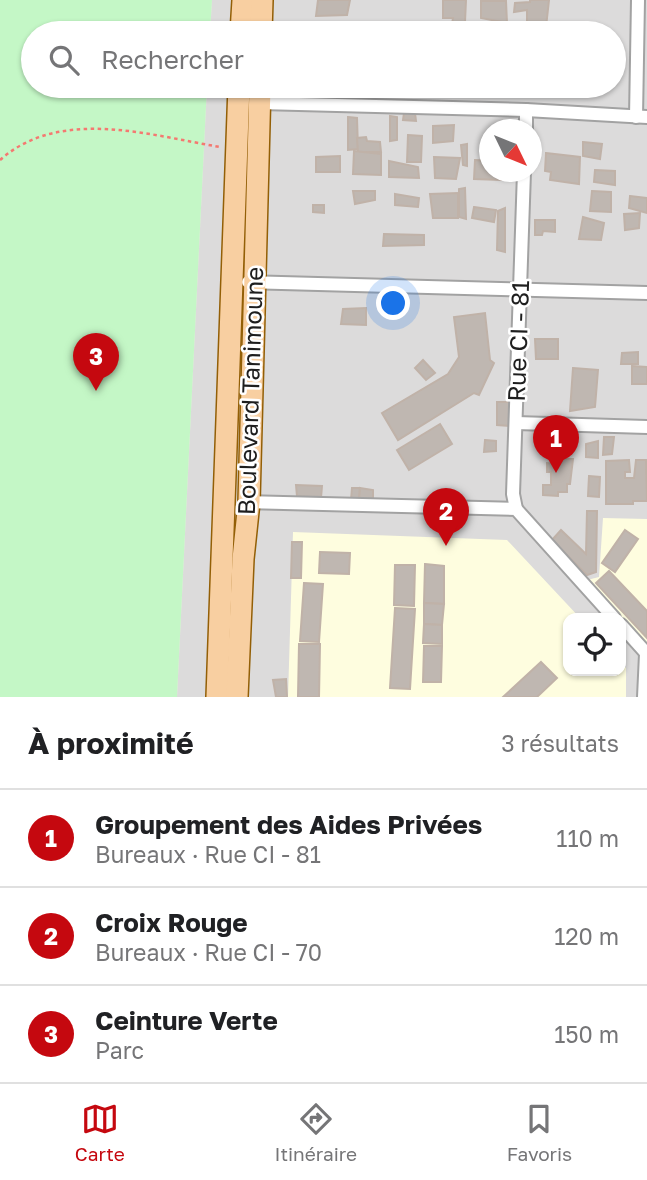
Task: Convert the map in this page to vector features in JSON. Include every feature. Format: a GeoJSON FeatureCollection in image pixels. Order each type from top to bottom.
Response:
{"type":"FeatureCollection","features":[{"type":"Feature","properties":{"kind":"main road"},"geometry":{"type":"LineString","coordinates":[[242,21],[243,0]]}},
{"type":"Feature","properties":{"kind":"main road"},"geometry":{"type":"LineString","coordinates":[[261,21],[262,0]]}},
{"type":"Feature","properties":{"kind":"main road","name":"Boulevard Tanimoune"},"geometry":{"type":"LineString","coordinates":[[217,697],[239,98]]}},
{"type":"Feature","properties":{"kind":"main road","name":"Boulevard Tanimoune"},"geometry":{"type":"LineString","coordinates":[[237,697],[248,502],[260,98]]}},
{"type":"Feature","properties":{"kind":"street"},"geometry":{"type":"LineString","coordinates":[[326,98],[642,117],[638,0]]}},
{"type":"Feature","properties":{"kind":"street"},"geometry":{"type":"LineString","coordinates":[[526,110],[526,119]]}},
{"type":"Feature","properties":{"kind":"street","name":"Rue CI - 81"},"geometry":{"type":"LineString","coordinates":[[516,509],[513,494],[524,182]]}},
{"type":"Feature","properties":{"kind":"street"},"geometry":{"type":"LineString","coordinates":[[232,282],[647,293]]}},
{"type":"Feature","properties":{"kind":"street"},"geometry":{"type":"LineString","coordinates":[[516,423],[647,427]]}},
{"type":"Feature","properties":{"kind":"street"},"geometry":{"type":"LineString","coordinates":[[248,502],[516,509],[610,613]]}},
{"type":"Feature","properties":{"kind":"street"},"geometry":{"type":"LineString","coordinates":[[626,631],[647,654],[645,697]]}},
{"type":"Feature","properties":{"kind":"path"},"geometry":{"type":"LineString","coordinates":[[0,160],[33,138],[65,130],[118,130],[237,149]]}},
{"type":"Feature","properties":{"kind":"shaded area"},"geometry":{"type":"Polygon","coordinates":[[[212,0],[647,0],[647,697],[177,697],[206,98],[626,98],[626,21],[211,21],[212,0]]]}},
{"type":"Feature","properties":{"kind":"shaded area"},"geometry":{"type":"Polygon","coordinates":[[[603,518],[647,519],[647,645],[626,622],[626,613],[617,613],[587,580],[599,577],[603,518]]]}},
{"type":"Feature","properties":{"kind":"shaded area"},"geometry":{"type":"Polygon","coordinates":[[[293,532],[507,540],[575,613],[563,613],[563,676],[626,676],[626,697],[288,697],[293,532]]]}},
{"type":"Feature","properties":{"kind":"green space"},"geometry":{"type":"Polygon","coordinates":[[[0,0],[212,0],[211,21],[21,21],[21,98],[206,98],[177,697],[0,697],[0,0]]]}},
{"type":"Feature","properties":{"kind":"building"},"geometry":{"type":"Polygon","coordinates":[[[318,0],[350,0],[347,15],[316,16],[318,0]]]}},
{"type":"Feature","properties":{"kind":"building"},"geometry":{"type":"Polygon","coordinates":[[[443,0],[466,0],[465,21],[443,18],[443,0]]]}},
{"type":"Feature","properties":{"kind":"building"},"geometry":{"type":"Polygon","coordinates":[[[549,0],[547,21],[527,21],[527,10],[514,12],[515,3],[549,0]]]}},
{"type":"Feature","properties":{"kind":"building"},"geometry":{"type":"Polygon","coordinates":[[[481,1],[506,1],[507,21],[481,18],[481,1]]]}},
{"type":"Feature","properties":{"kind":"building"},"geometry":{"type":"Polygon","coordinates":[[[404,113],[415,113],[416,121],[403,120],[404,113]]]}},
{"type":"Feature","properties":{"kind":"building"},"geometry":{"type":"Polygon","coordinates":[[[390,116],[397,117],[397,140],[390,141],[390,116]]]}},
{"type":"Feature","properties":{"kind":"building"},"geometry":{"type":"Polygon","coordinates":[[[348,117],[357,118],[358,149],[348,150],[348,117]]]}},
{"type":"Feature","properties":{"kind":"building"},"geometry":{"type":"Polygon","coordinates":[[[454,125],[453,141],[433,143],[433,126],[454,125]]]}},
{"type":"Feature","properties":{"kind":"building"},"geometry":{"type":"Polygon","coordinates":[[[408,135],[422,136],[421,162],[407,162],[408,135]]]}},
{"type":"Feature","properties":{"kind":"building"},"geometry":{"type":"Polygon","coordinates":[[[366,137],[367,141],[380,142],[381,152],[358,152],[357,138],[366,137]]]}},
{"type":"Feature","properties":{"kind":"building"},"geometry":{"type":"Polygon","coordinates":[[[583,142],[602,144],[600,159],[583,156],[583,142]]]}},
{"type":"Feature","properties":{"kind":"building"},"geometry":{"type":"Polygon","coordinates":[[[467,144],[467,166],[463,165],[461,145],[467,144]]]}},
{"type":"Feature","properties":{"kind":"building"},"geometry":{"type":"Polygon","coordinates":[[[354,151],[381,154],[381,175],[353,174],[354,151]]]}},
{"type":"Feature","properties":{"kind":"building"},"geometry":{"type":"Polygon","coordinates":[[[546,153],[580,157],[579,184],[550,180],[551,172],[545,171],[546,153]]]}},
{"type":"Feature","properties":{"kind":"building"},"geometry":{"type":"Polygon","coordinates":[[[340,156],[340,172],[316,172],[316,157],[340,156]]]}},
{"type":"Feature","properties":{"kind":"building"},"geometry":{"type":"Polygon","coordinates":[[[434,157],[460,158],[456,179],[435,178],[434,157]]]}},
{"type":"Feature","properties":{"kind":"building"},"geometry":{"type":"Polygon","coordinates":[[[475,160],[479,160],[479,179],[474,179],[475,160]]]}},
{"type":"Feature","properties":{"kind":"building"},"geometry":{"type":"Polygon","coordinates":[[[389,161],[418,167],[419,178],[389,177],[389,161]]]}},
{"type":"Feature","properties":{"kind":"building"},"geometry":{"type":"Polygon","coordinates":[[[595,170],[615,171],[615,185],[594,182],[595,170]]]}},
{"type":"Feature","properties":{"kind":"building"},"geometry":{"type":"Polygon","coordinates":[[[465,188],[466,219],[459,217],[459,189],[465,188]]]}},
{"type":"Feature","properties":{"kind":"building"},"geometry":{"type":"Polygon","coordinates":[[[353,191],[375,191],[375,200],[355,204],[353,191]]]}},
{"type":"Feature","properties":{"kind":"building"},"geometry":{"type":"Polygon","coordinates":[[[592,191],[611,192],[611,212],[590,211],[592,191]]]}},
{"type":"Feature","properties":{"kind":"building"},"geometry":{"type":"Polygon","coordinates":[[[458,193],[458,218],[433,218],[430,194],[458,193]]]}},
{"type":"Feature","properties":{"kind":"building"},"geometry":{"type":"Polygon","coordinates":[[[395,194],[419,198],[418,207],[395,205],[395,194]]]}},
{"type":"Feature","properties":{"kind":"building"},"geometry":{"type":"Polygon","coordinates":[[[630,196],[647,198],[647,213],[629,208],[630,196]]]}},
{"type":"Feature","properties":{"kind":"building"},"geometry":{"type":"Polygon","coordinates":[[[313,205],[324,205],[324,213],[313,212],[313,205]]]}},
{"type":"Feature","properties":{"kind":"building"},"geometry":{"type":"Polygon","coordinates":[[[474,207],[496,210],[494,222],[472,218],[474,207]]]}},
{"type":"Feature","properties":{"kind":"building"},"geometry":{"type":"Polygon","coordinates":[[[505,208],[505,252],[497,250],[498,211],[505,208]]]}},
{"type":"Feature","properties":{"kind":"building"},"geometry":{"type":"Polygon","coordinates":[[[640,213],[639,228],[625,230],[624,214],[640,213]]]}},
{"type":"Feature","properties":{"kind":"building"},"geometry":{"type":"Polygon","coordinates":[[[583,217],[604,223],[601,240],[579,239],[583,217]]]}},
{"type":"Feature","properties":{"kind":"building"},"geometry":{"type":"Polygon","coordinates":[[[535,220],[555,220],[555,232],[543,231],[542,235],[535,235],[535,220]]]}},
{"type":"Feature","properties":{"kind":"building"},"geometry":{"type":"Polygon","coordinates":[[[384,234],[424,235],[424,245],[383,246],[384,234]]]}},
{"type":"Feature","properties":{"kind":"building"},"geometry":{"type":"Polygon","coordinates":[[[366,308],[366,325],[341,324],[343,309],[366,308]]]}},
{"type":"Feature","properties":{"kind":"building"},"geometry":{"type":"Polygon","coordinates":[[[485,313],[490,360],[494,363],[479,395],[474,393],[398,440],[382,413],[448,374],[459,357],[454,317],[485,313]]]}},
{"type":"Feature","properties":{"kind":"building"},"geometry":{"type":"Polygon","coordinates":[[[535,339],[558,339],[558,359],[536,359],[535,339]]]}},
{"type":"Feature","properties":{"kind":"building"},"geometry":{"type":"Polygon","coordinates":[[[638,352],[638,364],[621,364],[622,353],[638,352]]]}},
{"type":"Feature","properties":{"kind":"building"},"geometry":{"type":"Polygon","coordinates":[[[423,360],[435,373],[426,380],[415,368],[423,360]]]}},
{"type":"Feature","properties":{"kind":"building"},"geometry":{"type":"Polygon","coordinates":[[[632,366],[647,367],[647,384],[632,384],[632,366]]]}},
{"type":"Feature","properties":{"kind":"building"},"geometry":{"type":"Polygon","coordinates":[[[573,368],[598,370],[595,407],[570,411],[573,368]]]}},
{"type":"Feature","properties":{"kind":"building"},"geometry":{"type":"Polygon","coordinates":[[[497,402],[510,402],[510,426],[497,425],[497,402]]]}},
{"type":"Feature","properties":{"kind":"building"},"geometry":{"type":"Polygon","coordinates":[[[440,424],[452,444],[409,470],[397,450],[440,424]]]}},
{"type":"Feature","properties":{"kind":"building"},"geometry":{"type":"Polygon","coordinates":[[[604,437],[614,437],[612,454],[603,455],[604,437]]]}},
{"type":"Feature","properties":{"kind":"building"},"geometry":{"type":"Polygon","coordinates":[[[485,440],[496,441],[496,451],[484,452],[485,440]]]}},
{"type":"Feature","properties":{"kind":"building"},"geometry":{"type":"Polygon","coordinates":[[[598,441],[598,458],[586,457],[586,444],[598,441]]]}},
{"type":"Feature","properties":{"kind":"building"},"geometry":{"type":"Polygon","coordinates":[[[558,459],[573,459],[567,492],[558,492],[558,496],[543,495],[543,485],[551,485],[551,472],[547,472],[547,463],[557,464],[558,459]]]}},
{"type":"Feature","properties":{"kind":"building"},"geometry":{"type":"Polygon","coordinates":[[[629,460],[630,472],[625,472],[625,478],[634,478],[636,460],[646,460],[647,501],[606,504],[606,461],[629,460]]]}},
{"type":"Feature","properties":{"kind":"building"},"geometry":{"type":"Polygon","coordinates":[[[589,476],[600,477],[599,497],[588,496],[589,476]]]}},
{"type":"Feature","properties":{"kind":"building"},"geometry":{"type":"Polygon","coordinates":[[[296,485],[322,486],[321,498],[297,496],[296,485]]]}},
{"type":"Feature","properties":{"kind":"building"},"geometry":{"type":"Polygon","coordinates":[[[352,488],[360,488],[359,500],[351,500],[352,488]]]}},
{"type":"Feature","properties":{"kind":"building"},"geometry":{"type":"Polygon","coordinates":[[[360,488],[373,490],[373,502],[359,500],[360,488]]]}},
{"type":"Feature","properties":{"kind":"building"},"geometry":{"type":"Polygon","coordinates":[[[587,511],[597,511],[596,572],[587,575],[552,540],[561,530],[586,554],[587,511]]]}},
{"type":"Feature","properties":{"kind":"building"},"geometry":{"type":"Polygon","coordinates":[[[625,530],[638,539],[615,572],[602,563],[625,530]]]}},
{"type":"Feature","properties":{"kind":"building"},"geometry":{"type":"Polygon","coordinates":[[[292,542],[302,542],[301,578],[291,578],[292,542]]]}},
{"type":"Feature","properties":{"kind":"building"},"geometry":{"type":"Polygon","coordinates":[[[320,552],[350,553],[349,574],[319,573],[320,552]]]}},
{"type":"Feature","properties":{"kind":"building"},"geometry":{"type":"Polygon","coordinates":[[[425,564],[444,566],[444,604],[424,603],[425,564]]]}},
{"type":"Feature","properties":{"kind":"building"},"geometry":{"type":"Polygon","coordinates":[[[395,565],[415,565],[414,606],[394,605],[395,565]]]}},
{"type":"Feature","properties":{"kind":"building"},"geometry":{"type":"Polygon","coordinates":[[[609,571],[647,611],[647,638],[626,613],[596,583],[609,571]]]}},
{"type":"Feature","properties":{"kind":"building"},"geometry":{"type":"Polygon","coordinates":[[[304,583],[323,584],[319,642],[300,641],[304,583]]]}},
{"type":"Feature","properties":{"kind":"building"},"geometry":{"type":"Polygon","coordinates":[[[424,603],[444,604],[442,625],[424,624],[424,603]]]}},
{"type":"Feature","properties":{"kind":"building"},"geometry":{"type":"Polygon","coordinates":[[[395,608],[415,609],[410,689],[390,688],[395,608]]]}},
{"type":"Feature","properties":{"kind":"building"},"geometry":{"type":"Polygon","coordinates":[[[424,624],[442,625],[442,644],[423,643],[424,624]]]}},
{"type":"Feature","properties":{"kind":"building"},"geometry":{"type":"Polygon","coordinates":[[[299,644],[320,644],[319,697],[298,697],[299,644]]]}},
{"type":"Feature","properties":{"kind":"building"},"geometry":{"type":"Polygon","coordinates":[[[424,646],[442,646],[441,682],[423,682],[424,646]]]}},
{"type":"Feature","properties":{"kind":"building"},"geometry":{"type":"Polygon","coordinates":[[[541,662],[557,678],[537,697],[503,697],[541,662]]]}},
{"type":"Feature","properties":{"kind":"building"},"geometry":{"type":"Polygon","coordinates":[[[286,679],[287,697],[276,697],[273,680],[286,679]]]}},
{"type":"Feature","properties":{"kind":"place","name":"Ceinture Verte"},"geometry":{"type":"Point","coordinates":[96,391]}},
{"type":"Feature","properties":{"kind":"place","name":"Groupement des Aides Privées"},"geometry":{"type":"Point","coordinates":[556,473]}},
{"type":"Feature","properties":{"kind":"place","name":"Croix Rouge"},"geometry":{"type":"Point","coordinates":[446,546]}}]}
